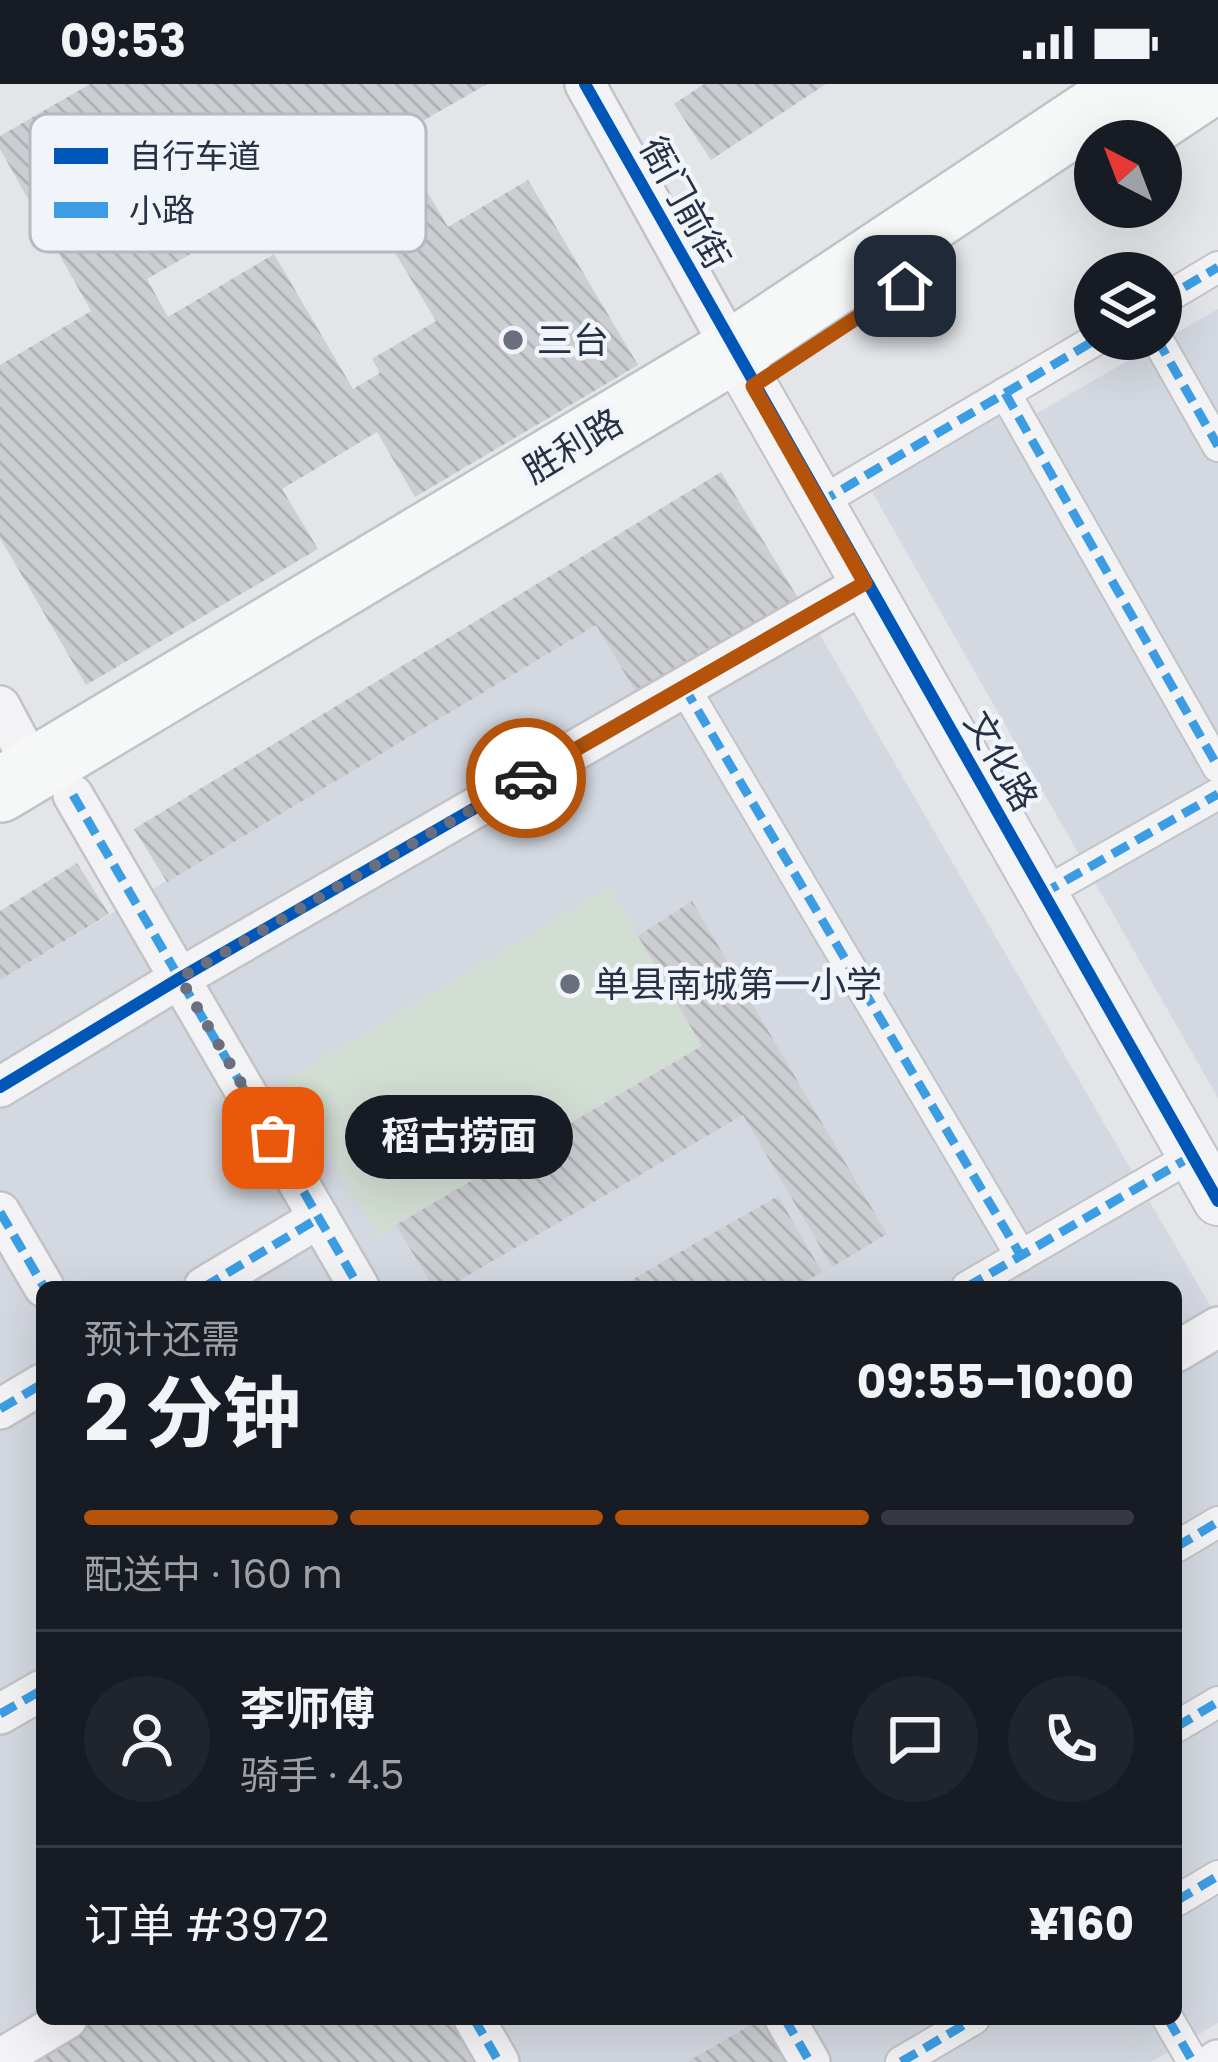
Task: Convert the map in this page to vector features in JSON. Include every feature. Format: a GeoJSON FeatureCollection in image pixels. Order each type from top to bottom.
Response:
{"type":"FeatureCollection","features":[{"type":"Feature","properties":{"kind":"main road","name":"胜利路"},"geometry":{"type":"LineString","coordinates":[[743,369],[1134,84]]}},
{"type":"Feature","properties":{"kind":"main road"},"geometry":{"type":"LineString","coordinates":[[1156,120],[1210,84]]}},
{"type":"Feature","properties":{"kind":"main road","name":"胜利路"},"geometry":{"type":"LineString","coordinates":[[0,838],[36,785],[1074,172]]}},
{"type":"Feature","properties":{"kind":"street","name":"衙门前街"},"geometry":{"type":"LineString","coordinates":[[584,84],[743,369]]}},
{"type":"Feature","properties":{"kind":"street"},"geometry":{"type":"LineString","coordinates":[[1182,288],[1218,267]]}},
{"type":"Feature","properties":{"kind":"street"},"geometry":{"type":"LineString","coordinates":[[819,503],[1074,353]]}},
{"type":"Feature","properties":{"kind":"street"},"geometry":{"type":"LineString","coordinates":[[1168,360],[1218,446]]}},
{"type":"Feature","properties":{"kind":"street","name":"文化路"},"geometry":{"type":"LineString","coordinates":[[743,369],[1218,1202]]}},
{"type":"Feature","properties":{"kind":"street"},"geometry":{"type":"LineString","coordinates":[[1005,394],[1218,767]]}},
{"type":"Feature","properties":{"kind":"street"},"geometry":{"type":"LineString","coordinates":[[0,1087],[865,583]]}},
{"type":"Feature","properties":{"kind":"street"},"geometry":{"type":"LineString","coordinates":[[684,687],[1021,1256]]}},
{"type":"Feature","properties":{"kind":"street"},"geometry":{"type":"LineString","coordinates":[[0,706],[36,785],[180,978],[356,1281]]}},
{"type":"Feature","properties":{"kind":"street"},"geometry":{"type":"LineString","coordinates":[[1042,894],[1218,794]]}},
{"type":"Feature","properties":{"kind":"street"},"geometry":{"type":"LineString","coordinates":[[977,1281],[1192,1156]]}},
{"type":"Feature","properties":{"kind":"street"},"geometry":{"type":"LineString","coordinates":[[0,1212],[40,1281]]}},
{"type":"Feature","properties":{"kind":"street"},"geometry":{"type":"LineString","coordinates":[[214,1281],[319,1218]]}},
{"type":"Feature","properties":{"kind":"street"},"geometry":{"type":"LineString","coordinates":[[1182,1348],[1218,1327]]}},
{"type":"Feature","properties":{"kind":"street"},"geometry":{"type":"LineString","coordinates":[[0,1409],[36,1388]]}},
{"type":"Feature","properties":{"kind":"street"},"geometry":{"type":"LineString","coordinates":[[1182,1543],[1218,1522]]}},
{"type":"Feature","properties":{"kind":"street"},"geometry":{"type":"LineString","coordinates":[[0,1714],[36,1693]]}},
{"type":"Feature","properties":{"kind":"street"},"geometry":{"type":"LineString","coordinates":[[1182,1723],[1218,1702]]}},
{"type":"Feature","properties":{"kind":"street"},"geometry":{"type":"LineString","coordinates":[[1182,1897],[1218,1876]]}},
{"type":"Feature","properties":{"kind":"street"},"geometry":{"type":"LineString","coordinates":[[0,2059],[57,2025]]}},
{"type":"Feature","properties":{"kind":"street"},"geometry":{"type":"LineString","coordinates":[[477,2025],[499,2062]]}},
{"type":"Feature","properties":{"kind":"street"},"geometry":{"type":"LineString","coordinates":[[788,2025],[810,2062]]}},
{"type":"Feature","properties":{"kind":"street"},"geometry":{"type":"LineString","coordinates":[[901,2062],[964,2025]]}},
{"type":"Feature","properties":{"kind":"street"},"geometry":{"type":"LineString","coordinates":[[1171,2025],[1192,2062]]}},
{"type":"Feature","properties":{"kind":"shaded area"},"geometry":{"type":"Polygon","coordinates":[[[1218,309],[1218,1098],[867,483],[996,400],[1013,427],[1129,360],[1182,360],[1182,330],[1218,309]]]}},
{"type":"Feature","properties":{"kind":"shaded area"},"geometry":{"type":"Polygon","coordinates":[[[809,616],[1218,1319],[1218,2023],[1151,2062],[0,2062],[0,980],[596,625],[809,616]]]}},
{"type":"Feature","properties":{"kind":"shaded area"},"geometry":{"type":"Polygon","coordinates":[[[610,887],[702,1046],[378,1237],[285,1081],[610,887]]]}},
{"type":"Feature","properties":{"kind":"building"},"geometry":{"type":"Polygon","coordinates":[[[90,84],[487,84],[426,119],[426,114],[38,114],[90,84]]]}},
{"type":"Feature","properties":{"kind":"building"},"geometry":{"type":"Polygon","coordinates":[[[704,84],[826,84],[711,160],[674,104],[704,84]]]}},
{"type":"Feature","properties":{"kind":"building"},"geometry":{"type":"Polygon","coordinates":[[[30,119],[30,202],[0,149],[0,136],[30,119]]]}},
{"type":"Feature","properties":{"kind":"building"},"geometry":{"type":"Polygon","coordinates":[[[528,180],[638,365],[415,497],[377,432],[282,489],[318,549],[86,685],[0,538],[0,365],[91,311],[58,252],[194,252],[147,279],[168,317],[274,254],[353,389],[380,373],[372,359],[436,321],[395,252],[426,252],[426,190],[448,227],[528,180]]]}},
{"type":"Feature","properties":{"kind":"building"},"geometry":{"type":"Polygon","coordinates":[[[721,472],[809,616],[646,709],[596,625],[167,882],[134,829],[721,472]]]}},
{"type":"Feature","properties":{"kind":"building"},"geometry":{"type":"Polygon","coordinates":[[[77,863],[109,914],[0,980],[0,911],[77,863]]]}},
{"type":"Feature","properties":{"kind":"building"},"geometry":{"type":"Polygon","coordinates":[[[692,901],[887,1234],[832,1267],[743,1115],[458,1281],[429,1281],[396,1225],[702,1046],[638,936],[692,901]]]}},
{"type":"Feature","properties":{"kind":"building"},"geometry":{"type":"Polygon","coordinates":[[[778,1196],[822,1272],[806,1281],[629,1281],[778,1196]]]}},
{"type":"Feature","properties":{"kind":"building"},"geometry":{"type":"Polygon","coordinates":[[[58,2025],[477,2025],[499,2062],[0,2062],[58,2025]]]}},
{"type":"Feature","properties":{"kind":"building"},"geometry":{"type":"Polygon","coordinates":[[[751,2025],[788,2025],[810,2062],[687,2062],[751,2025]]]}},
{"type":"Feature","properties":{"kind":"marked path"},"geometry":{"type":"LineString","coordinates":[[1182,288],[1218,267]]}},
{"type":"Feature","properties":{"kind":"marked path"},"geometry":{"type":"LineString","coordinates":[[819,503],[1074,353]]}},
{"type":"Feature","properties":{"kind":"marked path"},"geometry":{"type":"LineString","coordinates":[[1169,360],[1218,446]]}},
{"type":"Feature","properties":{"kind":"marked path"},"geometry":{"type":"LineString","coordinates":[[1005,393],[1218,767]]}},
{"type":"Feature","properties":{"kind":"marked path"},"geometry":{"type":"LineString","coordinates":[[684,687],[1021,1256]]}},
{"type":"Feature","properties":{"kind":"marked path"},"geometry":{"type":"LineString","coordinates":[[1042,894],[1218,794]]}},
{"type":"Feature","properties":{"kind":"marked path"},"geometry":{"type":"LineString","coordinates":[[73,795],[356,1281]]}},
{"type":"Feature","properties":{"kind":"marked path"},"geometry":{"type":"LineString","coordinates":[[977,1281],[1192,1156]]}},
{"type":"Feature","properties":{"kind":"marked path"},"geometry":{"type":"LineString","coordinates":[[0,1212],[40,1281]]}},
{"type":"Feature","properties":{"kind":"marked path"},"geometry":{"type":"LineString","coordinates":[[214,1281],[319,1218]]}},
{"type":"Feature","properties":{"kind":"marked path"},"geometry":{"type":"LineString","coordinates":[[0,1409],[36,1388]]}},
{"type":"Feature","properties":{"kind":"marked path"},"geometry":{"type":"LineString","coordinates":[[1182,1543],[1218,1522]]}},
{"type":"Feature","properties":{"kind":"marked path"},"geometry":{"type":"LineString","coordinates":[[0,1714],[36,1693]]}},
{"type":"Feature","properties":{"kind":"marked path"},"geometry":{"type":"LineString","coordinates":[[1182,1723],[1218,1702]]}},
{"type":"Feature","properties":{"kind":"marked path"},"geometry":{"type":"LineString","coordinates":[[1182,1897],[1218,1876]]}},
{"type":"Feature","properties":{"kind":"marked path"},"geometry":{"type":"LineString","coordinates":[[477,2025],[499,2062]]}},
{"type":"Feature","properties":{"kind":"marked path"},"geometry":{"type":"LineString","coordinates":[[788,2025],[810,2062]]}},
{"type":"Feature","properties":{"kind":"marked path"},"geometry":{"type":"LineString","coordinates":[[901,2062],[964,2025]]}},
{"type":"Feature","properties":{"kind":"marked path"},"geometry":{"type":"LineString","coordinates":[[1171,2025],[1193,2062]]}},
{"type":"Feature","properties":{"kind":"cycle path"},"geometry":{"type":"LineString","coordinates":[[585,84],[1218,1201]]}},
{"type":"Feature","properties":{"kind":"cycle path"},"geometry":{"type":"LineString","coordinates":[[0,1087],[865,583]]}},
{"type":"Feature","properties":{"kind":"way so far"},"geometry":{"type":"LineString","coordinates":[[273,1138],[180,978],[526,778]]}},
{"type":"Feature","properties":{"kind":"place","name":"三台"},"geometry":{"type":"Point","coordinates":[513,340]}},
{"type":"Feature","properties":{"kind":"place","name":"单县南城第一小学"},"geometry":{"type":"Point","coordinates":[570,984]}},
{"type":"Feature","properties":{"kind":"place","name":"稻古捞面"},"geometry":{"type":"Point","coordinates":[273,1138]}},
{"type":"Feature","properties":{"kind":"route"},"geometry":{"type":"LineString","coordinates":[[526,778],[865,583],[753,386],[905,286]]}}]}
